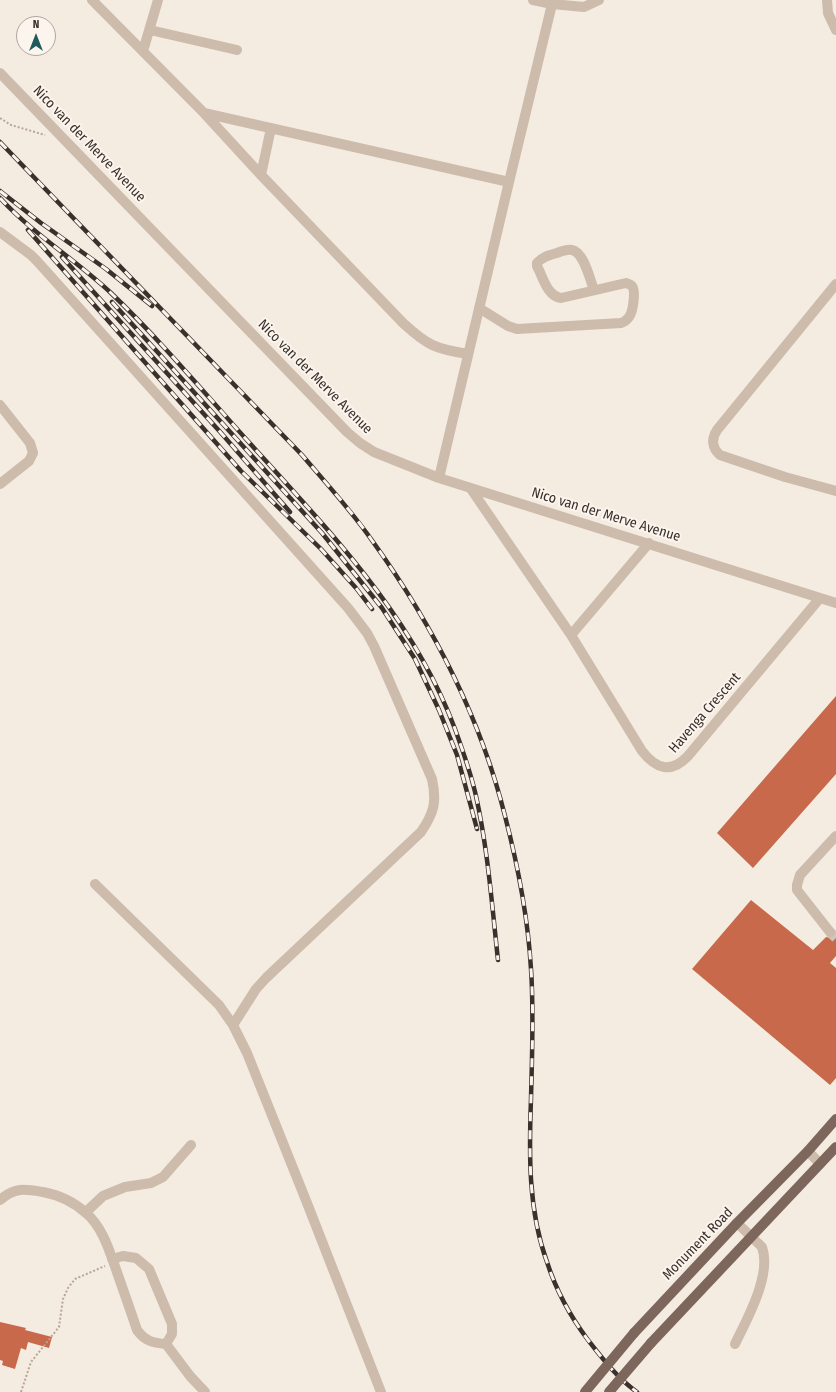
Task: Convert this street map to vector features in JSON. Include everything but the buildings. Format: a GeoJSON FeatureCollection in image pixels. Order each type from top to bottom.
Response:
{"type":"FeatureCollection","features":[{"type":"Feature","properties":{"kind":"main road","name":"Monument Road"},"geometry":{"type":"LineString","coordinates":[[585,1392],[634,1333],[737,1222],[808,1151],[836,1119]]}},
{"type":"Feature","properties":{"kind":"main road"},"geometry":{"type":"LineString","coordinates":[[609,1392],[651,1343],[836,1147]]}},
{"type":"Feature","properties":{"kind":"street"},"geometry":{"type":"LineString","coordinates":[[92,0],[204,113],[402,323],[420,339],[440,349],[468,354]]}},
{"type":"Feature","properties":{"kind":"street"},"geometry":{"type":"LineString","coordinates":[[143,51],[158,0]]}},
{"type":"Feature","properties":{"kind":"street"},"geometry":{"type":"LineString","coordinates":[[533,0],[584,7],[599,0]]}},
{"type":"Feature","properties":{"kind":"street"},"geometry":{"type":"LineString","coordinates":[[827,0],[828,13],[836,30]]}},
{"type":"Feature","properties":{"kind":"street"},"geometry":{"type":"LineString","coordinates":[[439,478],[553,2]]}},
{"type":"Feature","properties":{"kind":"street"},"geometry":{"type":"LineString","coordinates":[[150,30],[237,50]]}},
{"type":"Feature","properties":{"kind":"street","name":"Nico van der Merve Avenue"},"geometry":{"type":"LineString","coordinates":[[0,73],[360,444],[374,452],[471,489],[649,543],[836,603]]}},
{"type":"Feature","properties":{"kind":"street"},"geometry":{"type":"LineString","coordinates":[[204,113],[509,182]]}},
{"type":"Feature","properties":{"kind":"street"},"geometry":{"type":"LineString","coordinates":[[261,175],[271,128]]}},
{"type":"Feature","properties":{"kind":"street"},"geometry":{"type":"LineString","coordinates":[[0,232],[31,254],[351,612],[367,633],[377,652],[432,779],[435,791],[434,807],[432,814],[421,832],[266,978],[256,989],[233,1025]]}},
{"type":"Feature","properties":{"kind":"street"},"geometry":{"type":"LineString","coordinates":[[479,308],[508,326],[517,329],[621,323],[630,317],[633,306],[634,291],[632,286],[626,283],[561,298],[556,297],[550,293],[537,263],[546,256],[565,250],[578,252],[582,256],[594,290]]}},
{"type":"Feature","properties":{"kind":"street"},"geometry":{"type":"LineString","coordinates":[[836,284],[717,430],[713,441],[714,449],[720,455],[785,477],[836,491]]}},
{"type":"Feature","properties":{"kind":"street"},"geometry":{"type":"LineString","coordinates":[[0,405],[30,443],[33,453],[29,461],[0,484]]}},
{"type":"Feature","properties":{"kind":"street","name":"Havenga Crescent"},"geometry":{"type":"LineString","coordinates":[[471,489],[571,635],[642,751],[650,760],[664,768],[672,767],[684,761],[820,598]]}},
{"type":"Feature","properties":{"kind":"street"},"geometry":{"type":"LineString","coordinates":[[571,635],[649,543]]}},
{"type":"Feature","properties":{"kind":"street"},"geometry":{"type":"LineString","coordinates":[[830,932],[797,890],[797,885],[800,875],[836,836]]}},
{"type":"Feature","properties":{"kind":"street"},"geometry":{"type":"LineString","coordinates":[[95,884],[219,1004],[233,1025],[247,1053],[381,1392]]}},
{"type":"Feature","properties":{"kind":"street"},"geometry":{"type":"LineString","coordinates":[[86,1212],[103,1196],[125,1187],[150,1183],[163,1177],[191,1145]]}},
{"type":"Feature","properties":{"kind":"street"},"geometry":{"type":"LineString","coordinates":[[808,1151],[820,1164]]}},
{"type":"Feature","properties":{"kind":"street"},"geometry":{"type":"LineString","coordinates":[[0,1200],[11,1192],[17,1190],[33,1190],[65,1198],[86,1212],[101,1232],[137,1330],[149,1341],[156,1344],[166,1344]]}},
{"type":"Feature","properties":{"kind":"street"},"geometry":{"type":"LineString","coordinates":[[734,1344],[747,1319],[763,1276],[762,1247],[737,1222]]}},
{"type":"Feature","properties":{"kind":"street"},"geometry":{"type":"LineString","coordinates":[[112,1261],[124,1256],[136,1258],[149,1269],[172,1324],[172,1334],[166,1344]]}},
{"type":"Feature","properties":{"kind":"street"},"geometry":{"type":"LineString","coordinates":[[166,1344],[190,1376],[206,1392]]}},
{"type":"Feature","properties":{"kind":"path"},"geometry":{"type":"LineString","coordinates":[[0,118],[11,124],[46,135]]}},
{"type":"Feature","properties":{"kind":"path"},"geometry":{"type":"LineString","coordinates":[[21,1392],[31,1362],[59,1327],[63,1299],[68,1288],[75,1279],[112,1261]]}},
{"type":"Feature","properties":{"kind":"tunnel"},"geometry":{"type":"LineString","coordinates":[[830,932],[836,938]]}},
{"type":"Feature","properties":{"kind":"railway"},"geometry":{"type":"LineString","coordinates":[[0,142],[302,455],[337,496],[363,528],[414,603],[451,671],[482,742],[495,779],[514,854],[525,911],[530,950],[532,985],[530,1161],[533,1202],[541,1242],[555,1283],[575,1322],[611,1368],[623,1381],[637,1392]]}},
{"type":"Feature","properties":{"kind":"railway"},"geometry":{"type":"LineString","coordinates":[[0,191],[41,223],[106,269],[152,306]]}},
{"type":"Feature","properties":{"kind":"railway"},"geometry":{"type":"LineString","coordinates":[[0,198],[40,235],[98,281],[146,328],[336,540],[391,610],[437,687],[455,729],[469,771],[476,796],[484,837],[498,960]]}},
{"type":"Feature","properties":{"kind":"railway"},"geometry":{"type":"LineString","coordinates":[[28,230],[241,471],[321,549],[356,588],[372,609]]}},
{"type":"Feature","properties":{"kind":"railway"},"geometry":{"type":"LineString","coordinates":[[62,257],[222,434],[290,512]]}},
{"type":"Feature","properties":{"kind":"railway"},"geometry":{"type":"LineString","coordinates":[[112,302],[322,533],[382,608],[415,659],[439,710],[457,755],[477,829]]}}]}
